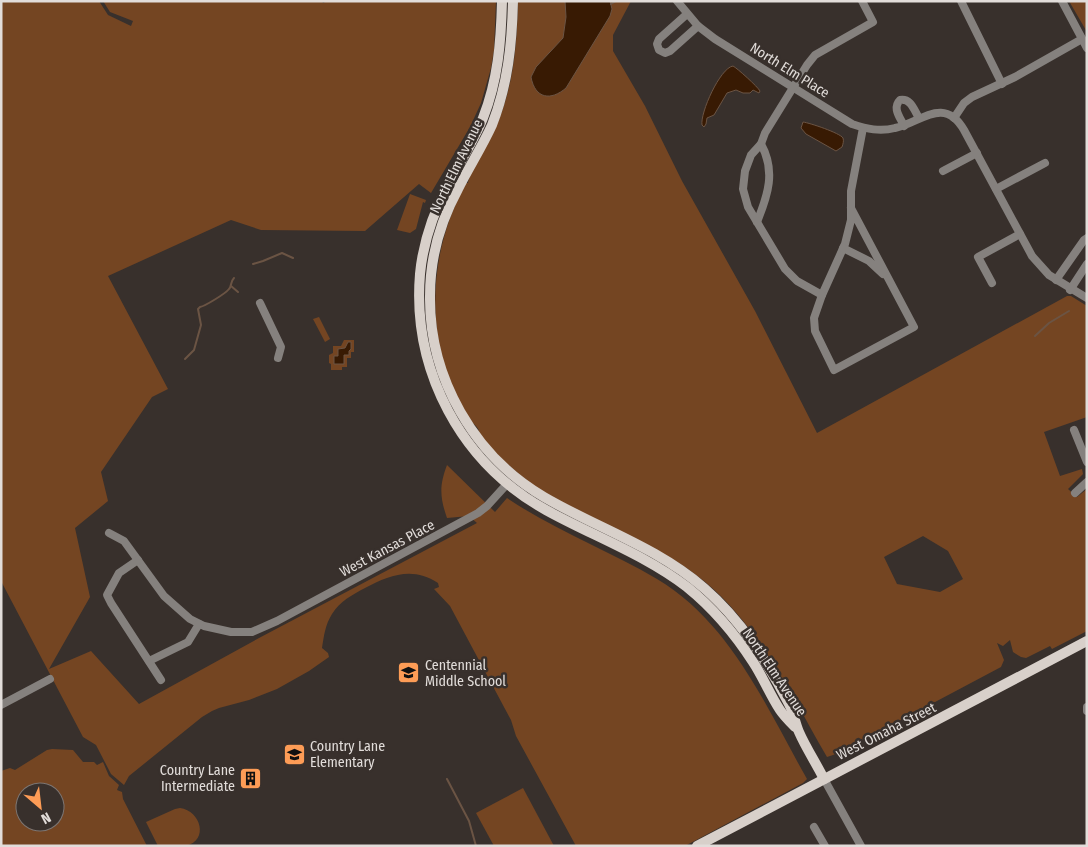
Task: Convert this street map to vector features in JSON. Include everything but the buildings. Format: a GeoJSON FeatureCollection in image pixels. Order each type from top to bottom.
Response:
{"type":"FeatureCollection","features":[{"type":"Feature","properties":{"kind":"main road","name":"North Elm Avenue"},"geometry":{"type":"LineString","coordinates":[[430,247],[437,206],[476,135],[490,99],[499,61],[502,1]]}},
{"type":"Feature","properties":{"kind":"main road","name":"North Elm Avenue"},"geometry":{"type":"LineString","coordinates":[[513,1],[511,50],[504,90],[498,108],[482,145],[451,202],[420,272],[419,306],[422,336],[433,363],[443,403],[455,425],[479,457],[510,480],[538,506],[654,565],[687,587],[717,615],[753,661],[780,710],[798,731],[824,779]]}},
{"type":"Feature","properties":{"kind":"main road","name":"West Omaha Street"},"geometry":{"type":"LineString","coordinates":[[698,846],[1087,641]]}},
{"type":"Feature","properties":{"kind":"street","name":"North Elm Place"},"geometry":{"type":"LineString","coordinates":[[677,1],[698,26],[722,44],[839,117],[863,128],[885,130],[904,126],[925,114],[936,113],[954,118]]}},
{"type":"Feature","properties":{"kind":"street"},"geometry":{"type":"LineString","coordinates":[[822,295],[797,281],[784,269],[748,207],[743,189],[745,171],[751,155],[761,144],[765,132],[815,55],[873,22],[862,1]]}},
{"type":"Feature","properties":{"kind":"street"},"geometry":{"type":"LineString","coordinates":[[961,1],[1002,84]]}},
{"type":"Feature","properties":{"kind":"street"},"geometry":{"type":"LineString","coordinates":[[1062,1],[1087,48]]}},
{"type":"Feature","properties":{"kind":"street"},"geometry":{"type":"LineString","coordinates":[[686,14],[659,39],[657,44],[659,50],[664,53],[670,51],[698,26]]}},
{"type":"Feature","properties":{"kind":"street"},"geometry":{"type":"LineString","coordinates":[[1082,39],[1002,84],[972,97],[964,103],[954,118],[960,123],[1037,262],[1056,280],[1070,290],[1087,298]]}},
{"type":"Feature","properties":{"kind":"street"},"geometry":{"type":"LineString","coordinates":[[904,126],[896,109],[896,104],[900,100],[908,100],[919,118]]}},
{"type":"Feature","properties":{"kind":"street"},"geometry":{"type":"LineString","coordinates":[[851,208],[914,327],[834,370],[814,326],[816,311],[843,248],[851,220],[851,208],[851,190],[863,128]]}},
{"type":"Feature","properties":{"kind":"street"},"geometry":{"type":"LineString","coordinates":[[757,222],[768,196],[770,169],[767,154],[761,144]]}},
{"type":"Feature","properties":{"kind":"street"},"geometry":{"type":"LineString","coordinates":[[943,171],[977,153]]}},
{"type":"Feature","properties":{"kind":"street"},"geometry":{"type":"LineString","coordinates":[[996,189],[1045,163]]}},
{"type":"Feature","properties":{"kind":"street"},"geometry":{"type":"LineString","coordinates":[[992,282],[978,257],[1020,234]]}},
{"type":"Feature","properties":{"kind":"street"},"geometry":{"type":"LineString","coordinates":[[1056,280],[1087,238]]}},
{"type":"Feature","properties":{"kind":"street"},"geometry":{"type":"LineString","coordinates":[[843,248],[869,261],[890,281]]}},
{"type":"Feature","properties":{"kind":"street"},"geometry":{"type":"LineString","coordinates":[[1070,290],[1087,264]]}},
{"type":"Feature","properties":{"kind":"street"},"geometry":{"type":"LineString","coordinates":[[260,303],[281,347],[278,358]]}},
{"type":"Feature","properties":{"kind":"street"},"geometry":{"type":"LineString","coordinates":[[1074,430],[1087,462]]}},
{"type":"Feature","properties":{"kind":"street","name":"West Kansas Place"},"geometry":{"type":"LineString","coordinates":[[199,624],[216,630],[252,632],[270,624],[478,513],[487,506],[510,480]]}},
{"type":"Feature","properties":{"kind":"street"},"geometry":{"type":"LineString","coordinates":[[1075,493],[1087,482]]}},
{"type":"Feature","properties":{"kind":"street"},"geometry":{"type":"LineString","coordinates":[[109,533],[124,541],[164,596],[190,619],[199,624],[188,642],[149,661]]}},
{"type":"Feature","properties":{"kind":"street"},"geometry":{"type":"LineString","coordinates":[[138,560],[119,573],[107,595],[161,680]]}},
{"type":"Feature","properties":{"kind":"street"},"geometry":{"type":"LineString","coordinates":[[1,704],[50,679]]}},
{"type":"Feature","properties":{"kind":"street"},"geometry":{"type":"LineString","coordinates":[[824,779],[861,846]]}},
{"type":"Feature","properties":{"kind":"street"},"geometry":{"type":"LineString","coordinates":[[814,826],[826,846]]}},
{"type":"Feature","properties":{"kind":"shaded area"},"geometry":{"type":"Polygon","coordinates":[[[1,1],[99,1],[108,15],[131,26],[133,21],[110,12],[103,1],[322,1],[323,3],[327,1],[496,1],[494,50],[481,103],[470,127],[431,193],[419,184],[365,231],[261,230],[231,220],[108,276],[168,389],[152,397],[101,472],[108,501],[75,528],[90,597],[49,669],[91,651],[139,704],[259,638],[477,523],[469,516],[447,518],[441,492],[447,465],[495,512],[507,498],[543,520],[657,579],[683,597],[706,619],[744,668],[807,779],[803,783],[685,846],[576,846],[516,736],[511,720],[450,606],[434,589],[439,587],[438,583],[429,578],[410,574],[401,574],[383,579],[355,593],[339,605],[326,626],[324,635],[322,648],[328,653],[329,657],[309,671],[277,689],[249,700],[219,708],[202,717],[129,776],[124,785],[111,774],[96,745],[83,737],[1,581],[1,1]]]}},
{"type":"Feature","properties":{"kind":"shaded area"},"geometry":{"type":"Polygon","coordinates":[[[518,1],[631,1],[613,35],[613,51],[645,106],[682,181],[755,311],[817,433],[1067,296],[1071,296],[1087,306],[1087,417],[1044,432],[1060,476],[1082,469],[1083,474],[1068,489],[1077,497],[1087,489],[1087,631],[1052,649],[1050,646],[1026,658],[1013,652],[1010,640],[1003,646],[997,643],[1004,660],[1001,667],[839,753],[827,757],[773,663],[742,619],[724,599],[704,581],[664,554],[578,511],[536,487],[522,477],[488,445],[454,391],[443,362],[437,332],[435,301],[437,271],[443,241],[453,211],[498,122],[508,93],[514,63],[518,1]],[[923,536],[884,557],[897,584],[940,592],[963,579],[948,551],[923,536]]]}},
{"type":"Feature","properties":{"kind":"shaded area"},"geometry":{"type":"Polygon","coordinates":[[[565,1],[610,1],[612,9],[610,16],[566,88],[555,95],[544,96],[536,90],[531,77],[536,67],[563,38],[566,17],[565,1]]]}},
{"type":"Feature","properties":{"kind":"shaded area"},"geometry":{"type":"Polygon","coordinates":[[[1069,1],[1087,1],[1087,32],[1069,1]]]}},
{"type":"Feature","properties":{"kind":"shaded area"},"geometry":{"type":"Polygon","coordinates":[[[733,66],[760,91],[759,93],[753,90],[750,93],[743,93],[736,90],[727,93],[714,115],[707,118],[704,127],[702,119],[712,92],[722,74],[733,66]]]}},
{"type":"Feature","properties":{"kind":"shaded area"},"geometry":{"type":"Polygon","coordinates":[[[803,122],[824,128],[841,136],[843,138],[842,147],[836,151],[806,134],[801,128],[803,122]]]}},
{"type":"Feature","properties":{"kind":"shaded area"},"geometry":{"type":"Polygon","coordinates":[[[410,194],[426,200],[425,203],[423,202],[416,229],[410,233],[397,230],[410,194]]]}},
{"type":"Feature","properties":{"kind":"shaded area"},"geometry":{"type":"Polygon","coordinates":[[[319,317],[330,339],[325,342],[313,319],[319,317]]]}},
{"type":"Feature","properties":{"kind":"shaded area"},"geometry":{"type":"Polygon","coordinates":[[[344,340],[354,340],[354,352],[351,352],[351,358],[347,358],[347,367],[342,367],[342,370],[331,370],[329,355],[333,353],[333,346],[341,346],[344,340]]]}},
{"type":"Feature","properties":{"kind":"shaded area"},"geometry":{"type":"Polygon","coordinates":[[[348,342],[351,342],[351,349],[349,355],[344,355],[344,364],[334,364],[334,356],[338,356],[338,349],[345,348],[348,342]]]}},
{"type":"Feature","properties":{"kind":"shaded area"},"geometry":{"type":"Polygon","coordinates":[[[52,749],[73,750],[83,762],[94,762],[97,765],[103,762],[109,776],[119,785],[117,790],[122,792],[123,799],[147,846],[1,846],[1,771],[10,768],[15,770],[47,750],[52,749]]]}},
{"type":"Feature","properties":{"kind":"shaded area"},"geometry":{"type":"Polygon","coordinates":[[[523,788],[554,846],[494,846],[476,813],[523,788]]]}},
{"type":"Feature","properties":{"kind":"shaded area"},"geometry":{"type":"Polygon","coordinates":[[[180,808],[193,814],[197,820],[200,826],[198,838],[186,846],[158,846],[146,822],[180,808]]]}},
{"type":"Feature","properties":{"kind":"waterway"},"geometry":{"type":"LineString","coordinates":[[611,4],[616,1]]}},
{"type":"Feature","properties":{"kind":"waterway"},"geometry":{"type":"LineString","coordinates":[[253,264],[282,253],[293,258]]}},
{"type":"Feature","properties":{"kind":"waterway"},"geometry":{"type":"LineString","coordinates":[[185,359],[194,350],[201,325],[198,309],[227,291],[234,278]]}},
{"type":"Feature","properties":{"kind":"waterway"},"geometry":{"type":"LineString","coordinates":[[231,286],[238,292]]}},
{"type":"Feature","properties":{"kind":"waterway"},"geometry":{"type":"LineString","coordinates":[[1035,336],[1049,323],[1069,311]]}},
{"type":"Feature","properties":{"kind":"waterway"},"geometry":{"type":"LineString","coordinates":[[447,779],[469,821],[476,846]]}},
{"type":"Feature","properties":{"kind":"place","name":"Centennial Middle School"},"geometry":{"type":"Point","coordinates":[409,673]}},
{"type":"Feature","properties":{"kind":"place","name":"Country Lane Elementary"},"geometry":{"type":"Point","coordinates":[294,754]}},
{"type":"Feature","properties":{"kind":"place","name":"Country Lane Intermediate"},"geometry":{"type":"Point","coordinates":[251,778]}}]}
